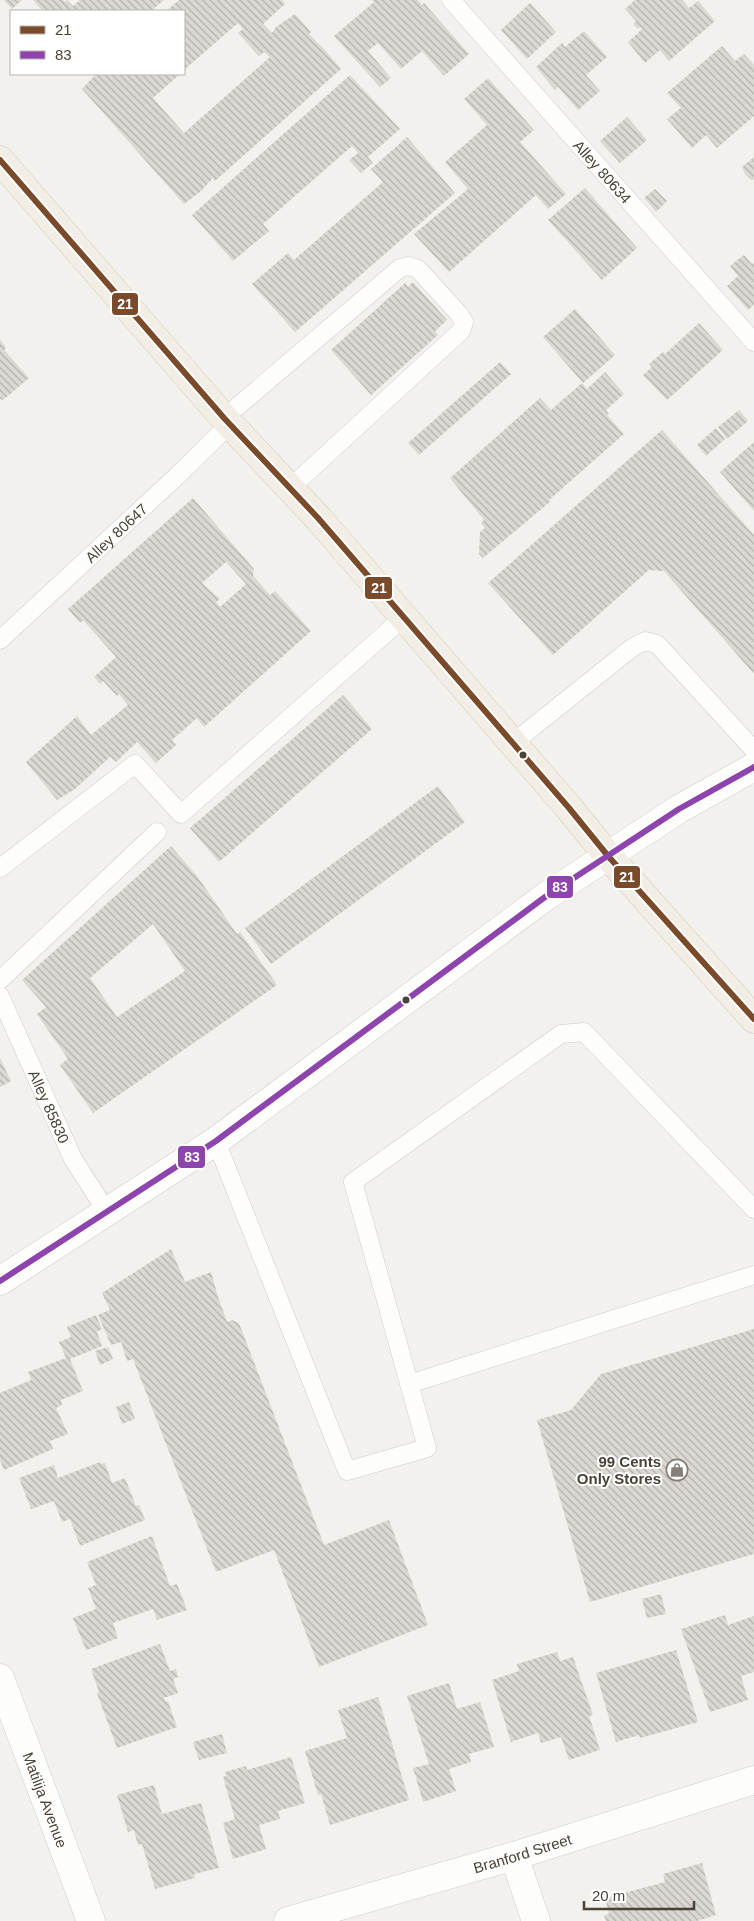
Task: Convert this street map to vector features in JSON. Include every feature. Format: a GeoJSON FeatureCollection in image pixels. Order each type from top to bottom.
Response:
{"type":"FeatureCollection","features":[{"type":"Feature","properties":{"kind":"main road"},"geometry":{"type":"LineString","coordinates":[[0,160],[227,421],[318,518],[608,856],[754,1018]]}},
{"type":"Feature","properties":{"kind":"street"},"geometry":{"type":"LineString","coordinates":[[0,1282],[216,1141],[545,897],[680,810],[752,767]]}},
{"type":"Feature","properties":{"kind":"street","name":"Matilija Avenue"},"geometry":{"type":"LineString","coordinates":[[0,1678],[91,1921]]}},
{"type":"Feature","properties":{"kind":"street","name":"Branford Street"},"geometry":{"type":"LineString","coordinates":[[288,1921],[514,1856],[754,1780]]}},
{"type":"Feature","properties":{"kind":"street"},"geometry":{"type":"LineString","coordinates":[[514,1856],[536,1921]]}},
{"type":"Feature","properties":{"kind":"lane","name":"Alley 80634"},"geometry":{"type":"LineString","coordinates":[[451,0],[754,342]]}},
{"type":"Feature","properties":{"kind":"lane","name":"Alley 80647"},"geometry":{"type":"LineString","coordinates":[[0,640],[178,476],[227,421],[400,268],[409,266],[418,269],[464,322],[461,331],[289,489]]}},
{"type":"Feature","properties":{"kind":"lane"},"geometry":{"type":"LineString","coordinates":[[0,868],[135,764],[180,814],[403,618]]}},
{"type":"Feature","properties":{"kind":"lane"},"geometry":{"type":"LineString","coordinates":[[513,743],[633,647],[645,641],[657,644],[752,767]]}},
{"type":"Feature","properties":{"kind":"lane"},"geometry":{"type":"LineString","coordinates":[[0,980],[157,832]]}},
{"type":"Feature","properties":{"kind":"lane","name":"Alley 85830"},"geometry":{"type":"LineString","coordinates":[[0,996],[73,1159],[107,1212]]}},
{"type":"Feature","properties":{"kind":"lane"},"geometry":{"type":"LineString","coordinates":[[216,1141],[347,1472],[427,1448],[354,1182],[561,1034],[584,1032],[754,1208]]}},
{"type":"Feature","properties":{"kind":"lane"},"geometry":{"type":"LineString","coordinates":[[409,1384],[754,1275]]}},
{"type":"Feature","properties":{"kind":"building"},"geometry":{"type":"Polygon","coordinates":[[[4,0],[22,0],[12,9],[4,0]]]}},
{"type":"Feature","properties":{"kind":"building"},"geometry":{"type":"Polygon","coordinates":[[[33,0],[63,0],[65,2],[67,0],[73,6],[80,0],[164,0],[152,10],[42,10],[33,0]]]}},
{"type":"Feature","properties":{"kind":"building"},"geometry":{"type":"Polygon","coordinates":[[[179,0],[282,0],[285,4],[263,24],[272,33],[276,27],[295,14],[311,32],[309,34],[341,69],[215,181],[213,178],[200,192],[184,204],[82,89],[95,75],[179,75],[153,98],[184,133],[270,57],[264,52],[259,56],[238,33],[243,29],[238,23],[185,69],[185,10],[167,10],[179,0]]]}},
{"type":"Feature","properties":{"kind":"building"},"geometry":{"type":"Polygon","coordinates":[[[372,0],[418,0],[422,5],[424,3],[469,54],[444,76],[422,51],[401,69],[378,43],[368,51],[391,78],[380,87],[334,36],[374,2],[372,0]]]}},
{"type":"Feature","properties":{"kind":"building"},"geometry":{"type":"Polygon","coordinates":[[[635,0],[682,0],[689,8],[698,1],[715,21],[669,61],[660,50],[645,63],[628,42],[642,29],[640,27],[638,29],[633,24],[636,21],[625,9],[635,0]]]}},
{"type":"Feature","properties":{"kind":"building"},"geometry":{"type":"Polygon","coordinates":[[[530,3],[556,32],[527,59],[501,30],[530,3]]]}},
{"type":"Feature","properties":{"kind":"building"},"geometry":{"type":"Polygon","coordinates":[[[584,31],[607,57],[586,75],[600,91],[578,110],[558,87],[555,90],[536,67],[562,43],[565,47],[584,31]]]}},
{"type":"Feature","properties":{"kind":"building"},"geometry":{"type":"Polygon","coordinates":[[[722,46],[735,61],[744,54],[754,65],[754,116],[717,148],[706,135],[692,148],[667,119],[681,108],[667,93],[722,46]]]}},
{"type":"Feature","properties":{"kind":"building"},"geometry":{"type":"Polygon","coordinates":[[[350,75],[400,129],[368,157],[373,163],[361,173],[349,160],[358,153],[352,146],[263,224],[269,231],[233,261],[192,215],[350,75]]]}},
{"type":"Feature","properties":{"kind":"building"},"geometry":{"type":"Polygon","coordinates":[[[488,78],[534,130],[520,142],[566,194],[548,209],[536,195],[449,272],[414,234],[468,189],[445,162],[487,125],[464,99],[488,78]]]}},
{"type":"Feature","properties":{"kind":"building"},"geometry":{"type":"Polygon","coordinates":[[[627,117],[647,140],[620,163],[600,141],[627,117]]]}},
{"type":"Feature","properties":{"kind":"building"},"geometry":{"type":"Polygon","coordinates":[[[407,137],[455,193],[295,332],[252,284],[288,253],[294,260],[383,182],[371,169],[407,137]]]}},
{"type":"Feature","properties":{"kind":"building"},"geometry":{"type":"Polygon","coordinates":[[[754,157],[754,180],[751,180],[745,174],[742,167],[754,157]]]}},
{"type":"Feature","properties":{"kind":"building"},"geometry":{"type":"Polygon","coordinates":[[[585,188],[637,248],[602,280],[548,220],[585,188]]]}},
{"type":"Feature","properties":{"kind":"building"},"geometry":{"type":"Polygon","coordinates":[[[655,189],[667,201],[656,212],[644,198],[655,189]]]}},
{"type":"Feature","properties":{"kind":"building"},"geometry":{"type":"Polygon","coordinates":[[[744,255],[752,264],[754,263],[754,305],[748,310],[727,286],[738,276],[730,266],[744,255]]]}},
{"type":"Feature","properties":{"kind":"building"},"geometry":{"type":"Polygon","coordinates":[[[413,282],[447,320],[435,331],[438,335],[371,395],[331,350],[405,283],[408,287],[413,282]]]}},
{"type":"Feature","properties":{"kind":"building"},"geometry":{"type":"Polygon","coordinates":[[[575,309],[615,355],[583,383],[543,337],[575,309]]]}},
{"type":"Feature","properties":{"kind":"building"},"geometry":{"type":"Polygon","coordinates":[[[699,323],[723,350],[667,400],[643,375],[652,367],[649,364],[663,352],[665,354],[699,323]]]}},
{"type":"Feature","properties":{"kind":"building"},"geometry":{"type":"Polygon","coordinates":[[[0,339],[6,348],[4,350],[29,378],[3,400],[0,399],[0,339]]]}},
{"type":"Feature","properties":{"kind":"building"},"geometry":{"type":"Polygon","coordinates":[[[500,362],[511,374],[419,455],[408,443],[500,362]]]}},
{"type":"Feature","properties":{"kind":"building"},"geometry":{"type":"Polygon","coordinates":[[[605,372],[624,394],[606,410],[609,414],[607,415],[624,434],[549,500],[551,501],[483,558],[479,554],[480,532],[485,528],[481,523],[484,520],[450,478],[540,398],[551,410],[582,383],[587,389],[605,372]]]}},
{"type":"Feature","properties":{"kind":"building"},"geometry":{"type":"Polygon","coordinates":[[[739,410],[748,421],[727,439],[718,427],[739,410]]]}},
{"type":"Feature","properties":{"kind":"building"},"geometry":{"type":"Polygon","coordinates":[[[716,428],[725,439],[706,456],[697,445],[716,428]]]}},
{"type":"Feature","properties":{"kind":"building"},"geometry":{"type":"Polygon","coordinates":[[[662,430],[754,535],[754,674],[664,571],[649,570],[553,655],[488,583],[662,430]]]}},
{"type":"Feature","properties":{"kind":"building"},"geometry":{"type":"Polygon","coordinates":[[[754,442],[754,511],[720,472],[754,442]]]}},
{"type":"Feature","properties":{"kind":"building"},"geometry":{"type":"Polygon","coordinates":[[[193,498],[254,569],[253,576],[270,595],[275,591],[311,631],[204,727],[197,718],[172,740],[176,745],[156,763],[137,742],[116,762],[110,757],[75,789],[57,800],[26,762],[77,716],[91,735],[128,705],[119,694],[117,696],[103,681],[100,684],[94,677],[116,657],[83,620],[80,623],[68,609],[193,498]],[[226,562],[202,583],[220,599],[216,602],[220,607],[246,584],[226,562]]]}},
{"type":"Feature","properties":{"kind":"building"},"geometry":{"type":"Polygon","coordinates":[[[343,695],[372,729],[219,862],[190,828],[343,695]]]}},
{"type":"Feature","properties":{"kind":"building"},"geometry":{"type":"Polygon","coordinates":[[[438,786],[465,822],[271,964],[245,928],[438,786]]]}},
{"type":"Feature","properties":{"kind":"building"},"geometry":{"type":"Polygon","coordinates":[[[171,846],[197,876],[237,934],[240,932],[277,985],[93,1113],[60,1065],[68,1059],[37,1014],[46,1007],[22,980],[171,846]],[[153,924],[90,978],[117,1017],[185,971],[153,924]]]}},
{"type":"Feature","properties":{"kind":"building"},"geometry":{"type":"Polygon","coordinates":[[[0,1058],[11,1081],[0,1087],[0,1058]]]}},
{"type":"Feature","properties":{"kind":"building"},"geometry":{"type":"Polygon","coordinates":[[[171,1249],[185,1282],[211,1272],[227,1322],[232,1320],[239,1323],[324,1545],[389,1520],[428,1625],[319,1667],[274,1550],[216,1572],[133,1359],[127,1361],[121,1342],[111,1345],[98,1315],[110,1310],[102,1293],[171,1249]]]}},
{"type":"Feature","properties":{"kind":"building"},"geometry":{"type":"Polygon","coordinates":[[[96,1315],[102,1329],[97,1332],[102,1346],[70,1359],[83,1391],[61,1400],[62,1405],[56,1408],[68,1434],[50,1441],[53,1449],[4,1470],[0,1460],[0,1393],[31,1380],[28,1372],[66,1358],[59,1342],[71,1337],[67,1327],[96,1315]]]}},
{"type":"Feature","properties":{"kind":"building"},"geometry":{"type":"Polygon","coordinates":[[[754,1329],[754,1554],[590,1602],[537,1420],[571,1410],[601,1374],[754,1329]]]}},
{"type":"Feature","properties":{"kind":"building"},"geometry":{"type":"Polygon","coordinates":[[[108,1347],[113,1359],[100,1365],[95,1351],[108,1347]]]}},
{"type":"Feature","properties":{"kind":"building"},"geometry":{"type":"Polygon","coordinates":[[[129,1402],[135,1419],[122,1424],[116,1407],[129,1402]]]}},
{"type":"Feature","properties":{"kind":"building"},"geometry":{"type":"Polygon","coordinates":[[[100,1462],[101,1464],[105,1463],[112,1483],[125,1478],[136,1506],[139,1505],[145,1520],[80,1546],[70,1519],[62,1522],[54,1501],[31,1509],[19,1478],[54,1465],[58,1478],[100,1462]]]}},
{"type":"Feature","properties":{"kind":"building"},"geometry":{"type":"Polygon","coordinates":[[[152,1536],[170,1586],[177,1584],[187,1610],[157,1620],[153,1609],[113,1623],[118,1638],[86,1650],[73,1618],[96,1609],[88,1588],[96,1585],[87,1562],[152,1536]]]}},
{"type":"Feature","properties":{"kind":"building"},"geometry":{"type":"Polygon","coordinates":[[[661,1594],[666,1614],[647,1618],[642,1599],[661,1594]]]}},
{"type":"Feature","properties":{"kind":"building"},"geometry":{"type":"Polygon","coordinates":[[[725,1615],[728,1625],[754,1616],[754,1672],[741,1676],[748,1700],[710,1712],[681,1629],[725,1615]]]}},
{"type":"Feature","properties":{"kind":"building"},"geometry":{"type":"Polygon","coordinates":[[[160,1644],[170,1671],[176,1669],[178,1677],[173,1679],[178,1693],[164,1698],[166,1702],[168,1701],[177,1727],[117,1748],[97,1693],[99,1692],[91,1669],[160,1644]]]}},
{"type":"Feature","properties":{"kind":"building"},"geometry":{"type":"Polygon","coordinates":[[[676,1650],[698,1722],[640,1738],[639,1735],[616,1742],[596,1673],[676,1650]]]}},
{"type":"Feature","properties":{"kind":"building"},"geometry":{"type":"Polygon","coordinates":[[[557,1652],[560,1661],[573,1657],[593,1715],[589,1716],[600,1750],[569,1760],[561,1737],[541,1743],[538,1733],[511,1742],[492,1680],[519,1671],[517,1664],[557,1652]]]}},
{"type":"Feature","properties":{"kind":"building"},"geometry":{"type":"Polygon","coordinates":[[[449,1683],[457,1709],[480,1702],[494,1747],[469,1754],[471,1762],[449,1769],[456,1791],[423,1802],[413,1768],[429,1764],[407,1696],[449,1683]]]}},
{"type":"Feature","properties":{"kind":"building"},"geometry":{"type":"Polygon","coordinates":[[[378,1697],[409,1800],[330,1825],[321,1794],[318,1795],[305,1751],[347,1738],[338,1710],[378,1697]]]}},
{"type":"Feature","properties":{"kind":"building"},"geometry":{"type":"Polygon","coordinates":[[[222,1734],[227,1753],[199,1760],[193,1742],[222,1734]]]}},
{"type":"Feature","properties":{"kind":"building"},"geometry":{"type":"Polygon","coordinates":[[[291,1757],[305,1803],[278,1811],[280,1819],[259,1825],[266,1849],[233,1859],[223,1823],[235,1819],[223,1777],[226,1776],[225,1772],[246,1766],[247,1770],[291,1757]]]}},
{"type":"Feature","properties":{"kind":"building"},"geometry":{"type":"Polygon","coordinates":[[[154,1785],[162,1814],[201,1803],[219,1868],[194,1874],[195,1878],[155,1889],[142,1844],[138,1845],[134,1830],[128,1832],[117,1795],[154,1785]]]}},
{"type":"Feature","properties":{"kind":"building"},"geometry":{"type":"Polygon","coordinates":[[[702,1863],[716,1915],[697,1921],[606,1921],[604,1915],[609,1914],[605,1898],[665,1882],[663,1874],[702,1863]]]}},
{"type":"Feature","properties":{"kind":"transit line","name":"21"},"geometry":{"type":"LineString","coordinates":[[0,160],[224,418],[318,518],[569,808],[608,856],[754,1019]]}},
{"type":"Feature","properties":{"kind":"transit line","name":"83"},"geometry":{"type":"LineString","coordinates":[[0,1281],[216,1141],[545,897],[679,809],[754,767]]}},
{"type":"Feature","properties":{"kind":"place","name":"99 Cents Only Stores"},"geometry":{"type":"Point","coordinates":[677,1470]}}]}
